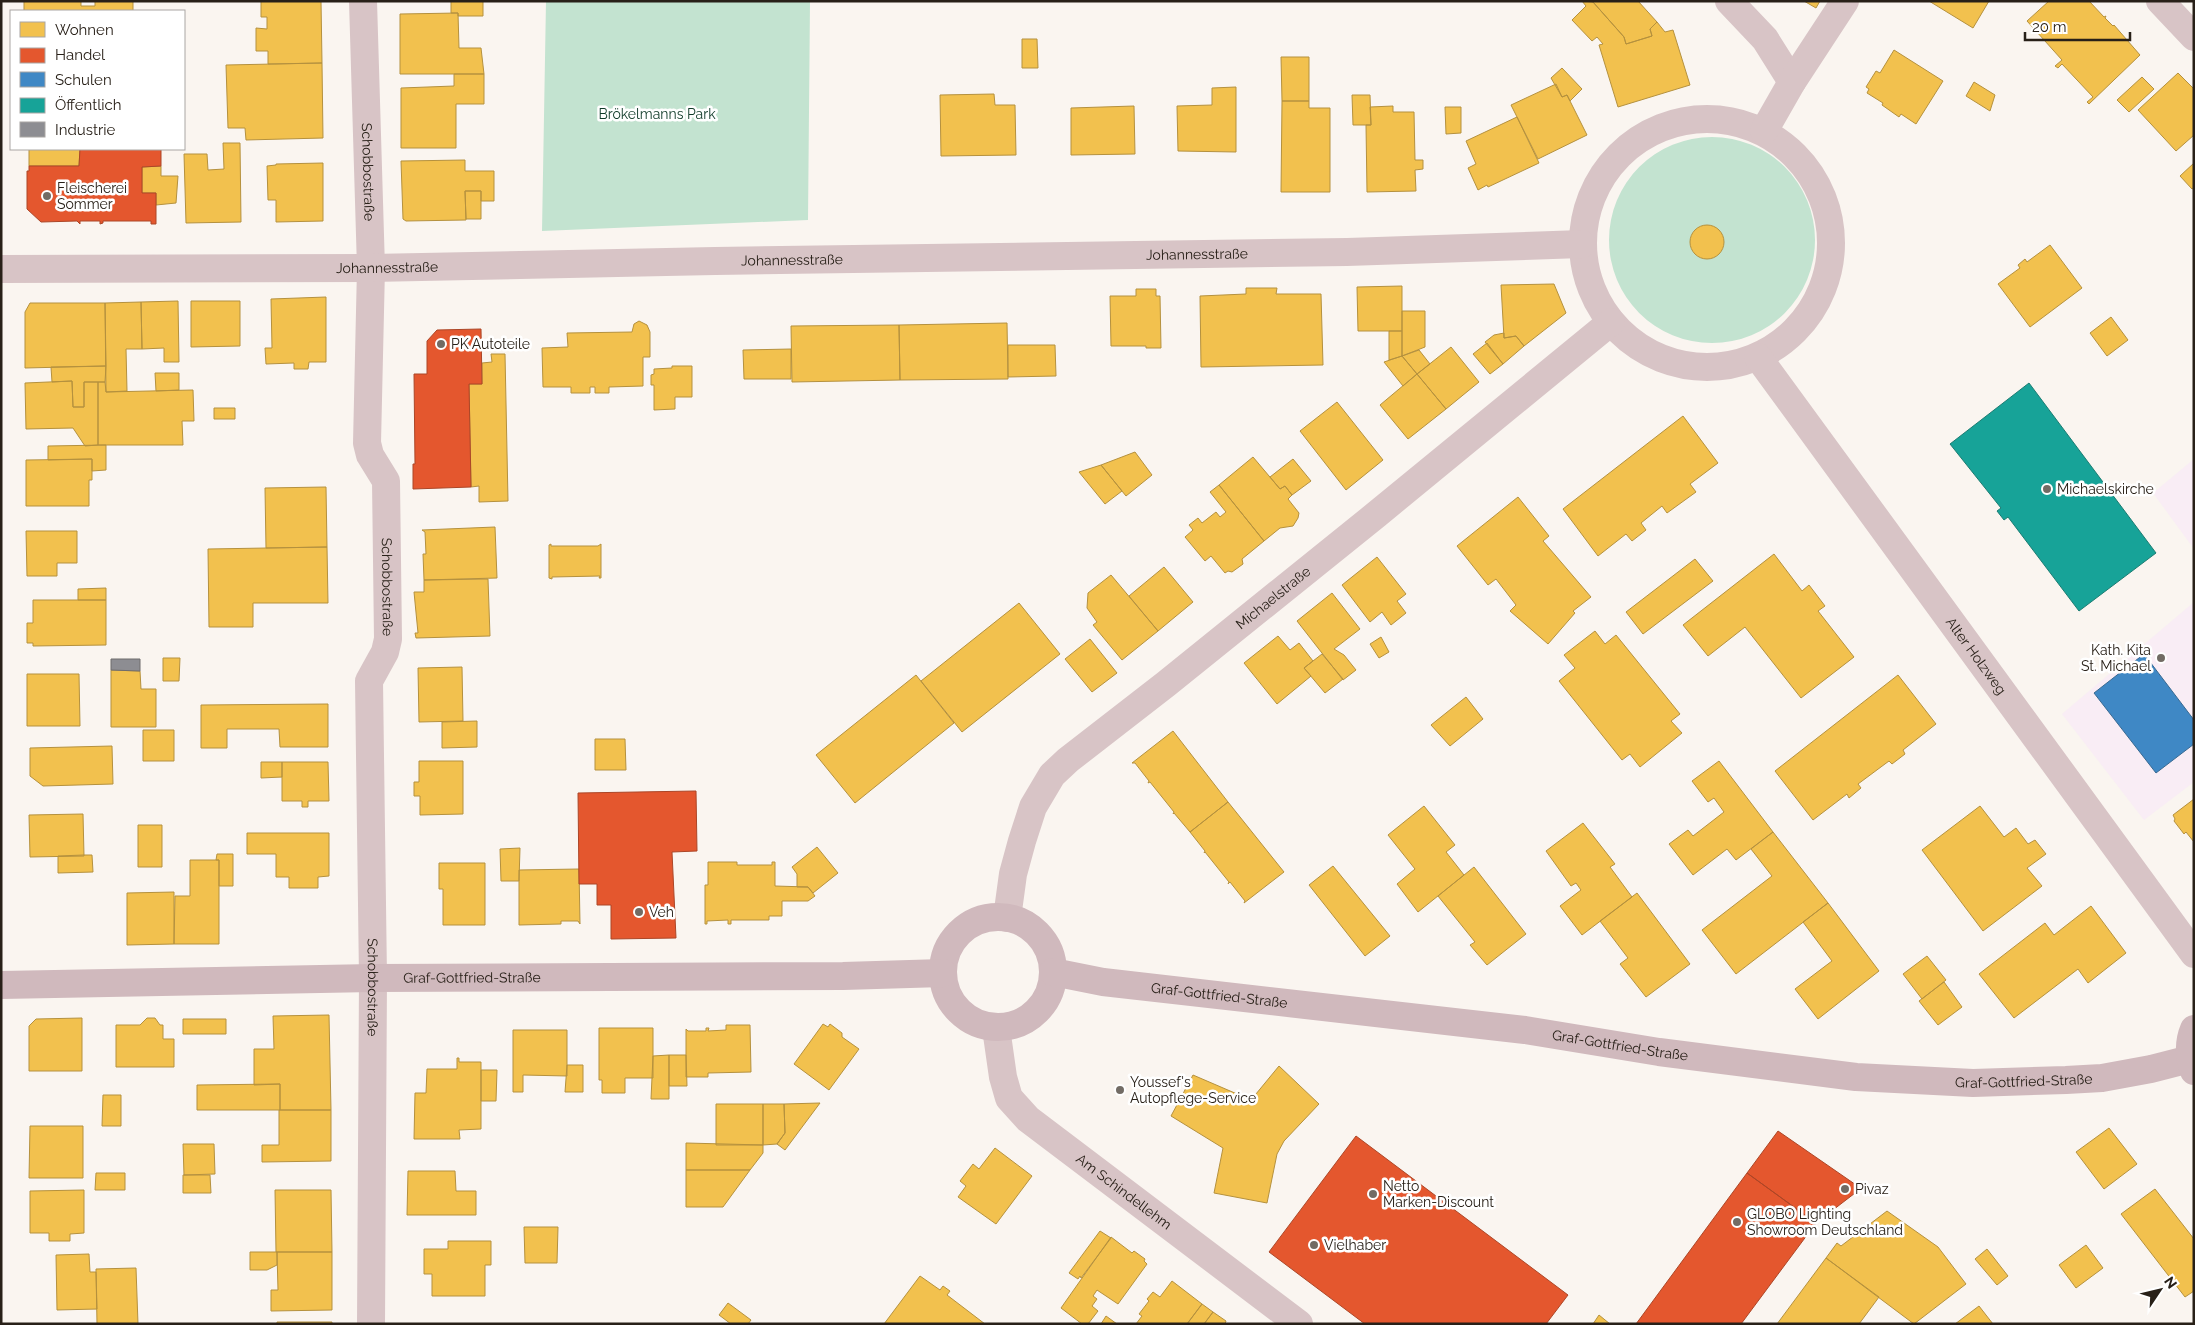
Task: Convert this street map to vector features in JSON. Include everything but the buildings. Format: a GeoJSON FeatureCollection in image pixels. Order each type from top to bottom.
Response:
{"type":"FeatureCollection","features":[{"type":"Feature","properties":{"kind":"street","name":"Schobbostraße"},"geometry":{"type":"LineString","coordinates":[[363,1],[371,268],[367,443],[370,455],[386,481],[388,629],[385,652],[369,681],[373,978],[371,1324]]}},
{"type":"Feature","properties":{"kind":"street"},"geometry":{"type":"LineString","coordinates":[[1729,1],[1765,39],[1792,82]]}},
{"type":"Feature","properties":{"kind":"street"},"geometry":{"type":"LineString","coordinates":[[1764,131],[1792,82],[1844,1]]}},
{"type":"Feature","properties":{"kind":"street"},"geometry":{"type":"LineString","coordinates":[[2160,1],[2194,37]]}},
{"type":"Feature","properties":{"kind":"street"},"geometry":{"type":"LineString","coordinates":[[1694,118],[1729,119],[1764,131],[1798,157],[1819,186],[1830,218],[1832,251],[1825,284],[1799,328],[1758,357],[1708,368],[1669,362],[1636,346],[1611,322],[1593,294],[1584,263],[1582,244],[1584,220],[1602,176],[1625,148],[1656,128],[1694,118]]}},
{"type":"Feature","properties":{"kind":"street","name":"Johannesstraße"},"geometry":{"type":"LineString","coordinates":[[1,269],[371,268],[725,260],[1347,252],[1582,244]]}},
{"type":"Feature","properties":{"kind":"street","name":"Michaelstraße"},"geometry":{"type":"LineString","coordinates":[[1007,918],[1013,874],[1022,841],[1033,807],[1052,775],[1068,760],[1166,684],[1611,322]]}},
{"type":"Feature","properties":{"kind":"street","name":"Alter Holzweg"},"geometry":{"type":"LineString","coordinates":[[1758,357],[2194,954]]}},
{"type":"Feature","properties":{"kind":"street"},"geometry":{"type":"LineString","coordinates":[[990,918],[1007,918],[1025,924],[1040,936],[1050,954],[1053,972],[1048,994],[1036,1012],[1017,1024],[996,1028],[979,1024],[964,1016],[953,1004],[945,990],[943,973],[944,958],[962,930],[975,922],[990,918]]}},
{"type":"Feature","properties":{"kind":"street","name":"Graf-Gottfried-Straße"},"geometry":{"type":"LineString","coordinates":[[1053,972],[1103,982],[1525,1030],[1659,1052],[1856,1077],[1973,1083],[2102,1078],[2151,1069],[2192,1065],[2190,1037],[2194,1029]]}},
{"type":"Feature","properties":{"kind":"street","name":"Graf-Gottfried-Straße"},"geometry":{"type":"LineString","coordinates":[[1,985],[373,978],[863,976],[943,973]]}},
{"type":"Feature","properties":{"kind":"street","name":"Am Schindellehm"},"geometry":{"type":"LineString","coordinates":[[996,1028],[1003,1077],[1009,1098],[1028,1119],[1299,1324]]}},
{"type":"Feature","properties":{"kind":"shaded area"},"geometry":{"type":"Polygon","coordinates":[[[2194,459],[2194,549],[2153,493],[2194,459]]]}},
{"type":"Feature","properties":{"kind":"shaded area","name":"Kath. Kita St. Michael"},"geometry":{"type":"Polygon","coordinates":[[[2194,602],[2194,782],[2144,820],[2062,714],[2194,602]]]}},
{"type":"Feature","properties":{"kind":"green space","name":"Brökelmanns Park"},"geometry":{"type":"Polygon","coordinates":[[[546,1],[810,1],[808,220],[542,231],[546,1]]]}},
{"type":"Feature","properties":{"kind":"green space"},"geometry":{"type":"Polygon","coordinates":[[[1712,137],[1732,139],[1751,145],[1760,149],[1785,167],[1803,192],[1807,201],[1813,220],[1815,240],[1813,260],[1807,279],[1803,288],[1785,313],[1760,331],[1751,335],[1732,341],[1712,343],[1692,341],[1673,335],[1664,331],[1639,313],[1621,288],[1617,279],[1611,260],[1609,240],[1611,220],[1617,201],[1621,192],[1639,167],[1664,149],[1673,145],[1692,139],[1712,137]]]}},
{"type":"Feature","properties":{"kind":"place","name":"Fleischerei Sommer"},"geometry":{"type":"Point","coordinates":[47,196]}},
{"type":"Feature","properties":{"kind":"place","name":"PK Autoteile"},"geometry":{"type":"Point","coordinates":[441,344]}},
{"type":"Feature","properties":{"kind":"place","name":"Michaelskirche"},"geometry":{"type":"Point","coordinates":[2047,489]}},
{"type":"Feature","properties":{"kind":"place","name":"Kath. Kita St. Michael"},"geometry":{"type":"Point","coordinates":[2161,658]}},
{"type":"Feature","properties":{"kind":"place","name":"Veh"},"geometry":{"type":"Point","coordinates":[639,912]}},
{"type":"Feature","properties":{"kind":"place","name":"Youssef's Autopflege-Service"},"geometry":{"type":"Point","coordinates":[1120,1090]}},
{"type":"Feature","properties":{"kind":"place","name":"Pivaz"},"geometry":{"type":"Point","coordinates":[1845,1189]}},
{"type":"Feature","properties":{"kind":"place","name":"Netto Marken-Discount"},"geometry":{"type":"Point","coordinates":[1373,1194]}},
{"type":"Feature","properties":{"kind":"place","name":"GLOBO Lighting Showroom Deutschland"},"geometry":{"type":"Point","coordinates":[1737,1222]}},
{"type":"Feature","properties":{"kind":"place","name":"Vielhaber"},"geometry":{"type":"Point","coordinates":[1314,1245]}}]}
